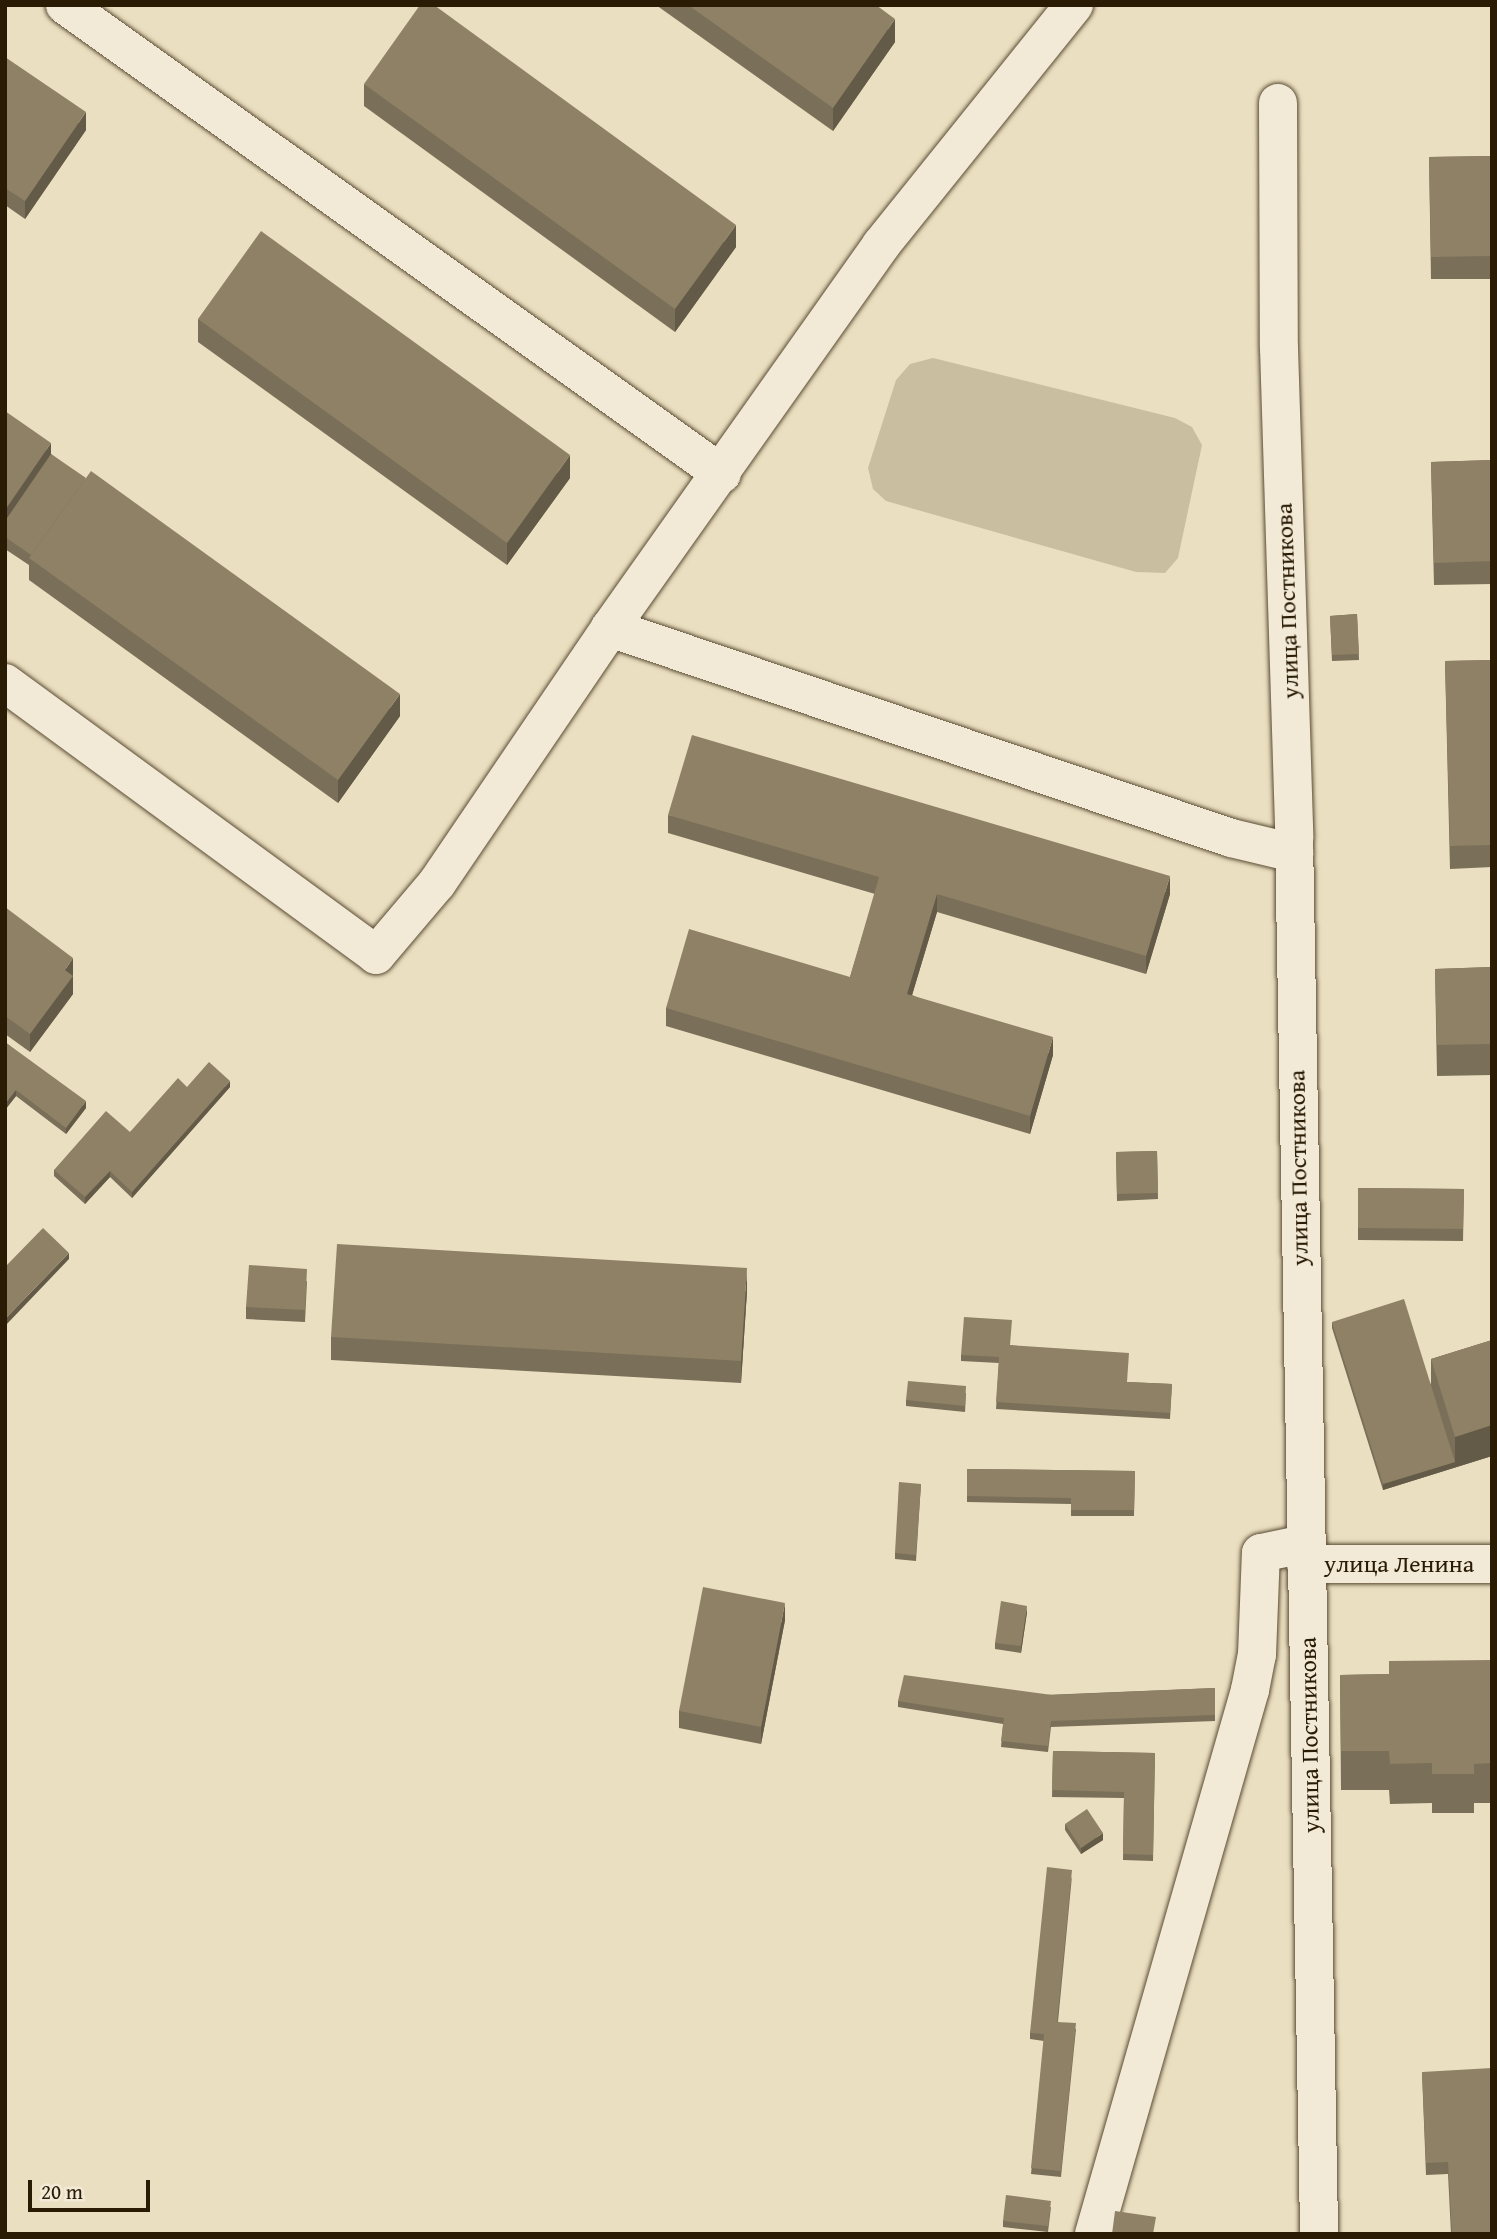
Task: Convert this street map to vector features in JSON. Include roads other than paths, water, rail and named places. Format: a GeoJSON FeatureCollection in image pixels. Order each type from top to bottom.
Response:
{"type":"FeatureCollection","features":[{"type":"Feature","properties":{"kind":"street"},"geometry":{"type":"LineString","coordinates":[[65,5],[722,474]]}},
{"type":"Feature","properties":{"kind":"street"},"geometry":{"type":"LineString","coordinates":[[5,683],[376,955],[437,883],[610,628],[722,474],[881,246],[1074,5]]}},
{"type":"Feature","properties":{"kind":"street","name":"улица Постникова"},"geometry":{"type":"LineString","coordinates":[[1278,103],[1279,348],[1294,853],[1319,2234]]}},
{"type":"Feature","properties":{"kind":"street"},"geometry":{"type":"LineString","coordinates":[[610,628],[1231,838],[1294,853]]}},
{"type":"Feature","properties":{"kind":"street","name":"улица Ленина"},"geometry":{"type":"LineString","coordinates":[[1094,2234],[1251,1690],[1257,1655],[1261,1553],[1492,1564]]}}]}
